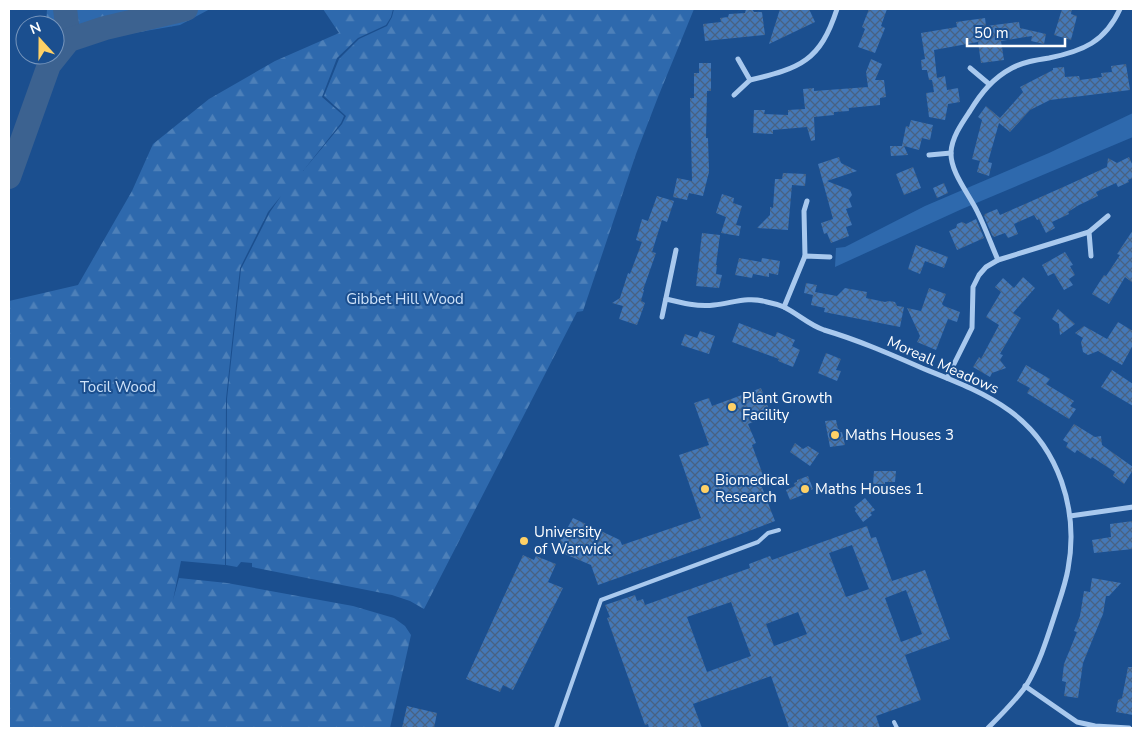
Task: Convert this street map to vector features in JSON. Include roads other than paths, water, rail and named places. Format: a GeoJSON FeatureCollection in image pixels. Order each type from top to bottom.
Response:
{"type":"FeatureCollection","features":[{"type":"Feature","properties":{"kind":"street"},"geometry":{"type":"LineString","coordinates":[[734,95],[750,80],[780,73],[795,67],[811,56],[825,40],[837,9]]}},
{"type":"Feature","properties":{"kind":"street"},"geometry":{"type":"LineString","coordinates":[[998,260],[977,211],[965,188],[957,178],[951,153],[958,130],[989,84],[1012,67],[1033,60],[1068,54],[1100,39],[1114,23],[1120,9]]}},
{"type":"Feature","properties":{"kind":"street"},"geometry":{"type":"LineString","coordinates":[[738,59],[750,80]]}},
{"type":"Feature","properties":{"kind":"street"},"geometry":{"type":"LineString","coordinates":[[970,68],[989,84]]}},
{"type":"Feature","properties":{"kind":"street"},"geometry":{"type":"LineString","coordinates":[[929,155],[951,153]]}},
{"type":"Feature","properties":{"kind":"street"},"geometry":{"type":"LineString","coordinates":[[784,307],[805,256],[804,211],[808,201]]}},
{"type":"Feature","properties":{"kind":"street"},"geometry":{"type":"LineString","coordinates":[[947,378],[972,328],[974,287],[979,275],[986,267],[998,260],[1089,232],[1108,216]]}},
{"type":"Feature","properties":{"kind":"street"},"geometry":{"type":"LineString","coordinates":[[1089,232],[1091,256]]}},
{"type":"Feature","properties":{"kind":"street"},"geometry":{"type":"LineString","coordinates":[[662,317],[676,250]]}},
{"type":"Feature","properties":{"kind":"street"},"geometry":{"type":"LineString","coordinates":[[805,256],[830,257]]}},
{"type":"Feature","properties":{"kind":"street","name":"Moreall Meadows"},"geometry":{"type":"LineString","coordinates":[[666,300],[701,306],[755,299],[784,307],[815,327],[847,336],[993,399],[1011,411],[1036,436],[1054,462],[1060,476],[1070,516],[1070,553],[1065,584],[1037,665],[1025,686],[1008,708],[988,728]]}},
{"type":"Feature","properties":{"kind":"street"},"geometry":{"type":"LineString","coordinates":[[1070,516],[1133,507]]}},
{"type":"Feature","properties":{"kind":"street"},"geometry":{"type":"LineString","coordinates":[[1025,686],[1077,722],[1094,726],[1129,728]]}},
{"type":"Feature","properties":{"kind":"lane"},"geometry":{"type":"LineString","coordinates":[[556,728],[601,600],[758,542],[768,533],[778,530]]}},
{"type":"Feature","properties":{"kind":"lane"},"geometry":{"type":"LineString","coordinates":[[894,722],[897,728]]}},
{"type":"Feature","properties":{"kind":"waterway"},"geometry":{"type":"LineString","coordinates":[[65,9],[69,40]]}},
{"type":"Feature","properties":{"kind":"waterway"},"geometry":{"type":"LineString","coordinates":[[9,177],[49,65],[69,40],[105,28],[186,9]]}},
{"type":"Feature","properties":{"kind":"place","name":"Plant Growth Facility"},"geometry":{"type":"Point","coordinates":[732,407]}},
{"type":"Feature","properties":{"kind":"place","name":"Maths Houses 3"},"geometry":{"type":"Point","coordinates":[835,435]}},
{"type":"Feature","properties":{"kind":"place","name":"Biomedical Research"},"geometry":{"type":"Point","coordinates":[705,489]}},
{"type":"Feature","properties":{"kind":"place","name":"Maths Houses 1"},"geometry":{"type":"Point","coordinates":[805,489]}},
{"type":"Feature","properties":{"kind":"place","name":"University of Warwick"},"geometry":{"type":"Point","coordinates":[524,541]}},
{"type":"Feature","properties":{"kind":"park label","name":"Gibbet Hill Wood"},"geometry":{"type":"Point","coordinates":[405,299]}},
{"type":"Feature","properties":{"kind":"park label","name":"Tocil Wood"},"geometry":{"type":"Point","coordinates":[118,387]}}]}
